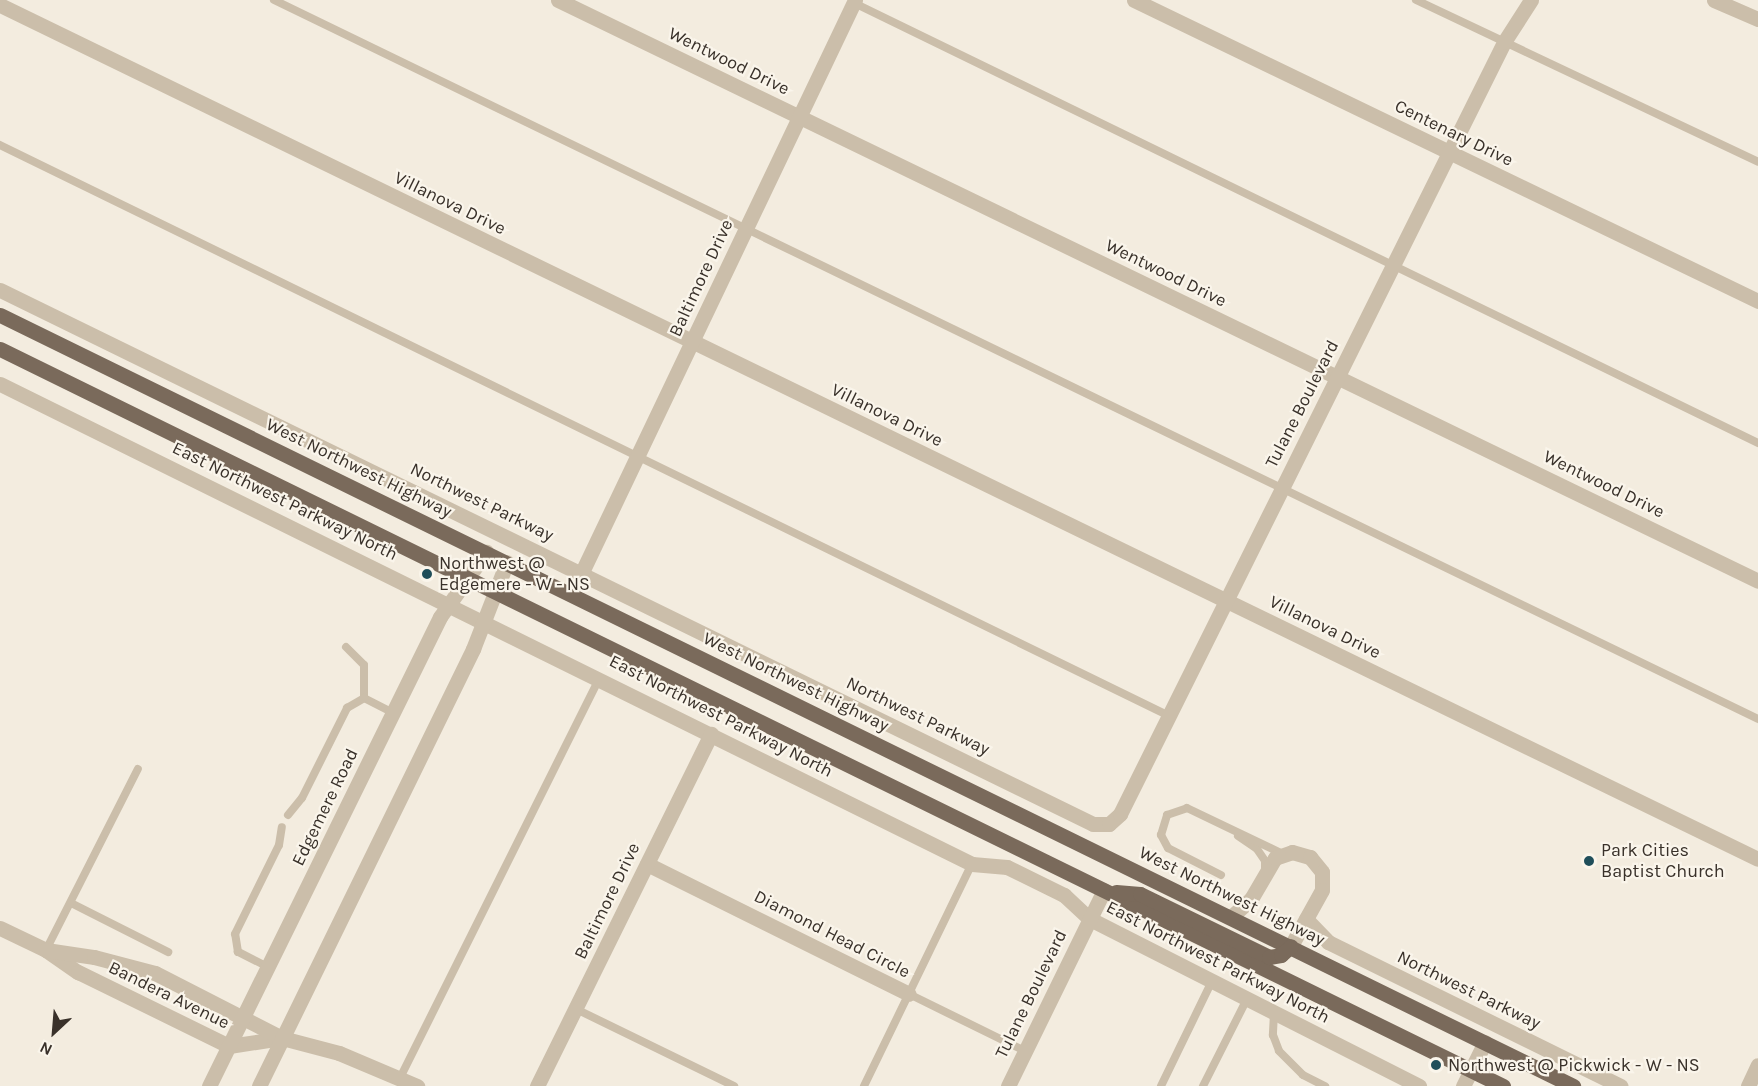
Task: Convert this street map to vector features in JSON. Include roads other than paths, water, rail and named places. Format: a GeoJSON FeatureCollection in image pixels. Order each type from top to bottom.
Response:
{"type":"FeatureCollection","features":[{"type":"Feature","properties":{"kind":"main road","name":"West Northwest Highway"},"geometry":{"type":"LineString","coordinates":[[0,315],[1573,1086]]}},
{"type":"Feature","properties":{"kind":"main road"},"geometry":{"type":"LineString","coordinates":[[0,349],[1503,1086]]}},
{"type":"Feature","properties":{"kind":"main road"},"geometry":{"type":"LineString","coordinates":[[1106,891],[1140,894],[1269,957],[1281,955],[1291,946]]}},
{"type":"Feature","properties":{"kind":"street","name":"Wentwood Drive"},"geometry":{"type":"LineString","coordinates":[[558,0],[1758,581]]}},
{"type":"Feature","properties":{"kind":"street","name":"Centenary Drive"},"geometry":{"type":"LineString","coordinates":[[1134,0],[1758,302]]}},
{"type":"Feature","properties":{"kind":"street","name":"Tulane Boulevard"},"geometry":{"type":"LineString","coordinates":[[1109,824],[1120,814],[1504,42],[1531,0]]}},
{"type":"Feature","properties":{"kind":"street"},"geometry":{"type":"LineString","coordinates":[[1714,0],[1758,19]]}},
{"type":"Feature","properties":{"kind":"street","name":"Baltimore Drive"},"geometry":{"type":"LineString","coordinates":[[582,572],[852,1]]}},
{"type":"Feature","properties":{"kind":"street","name":"Villanova Drive"},"geometry":{"type":"LineString","coordinates":[[0,5],[1758,859]]}},
{"type":"Feature","properties":{"kind":"street","name":"Northwest Parkway"},"geometry":{"type":"LineString","coordinates":[[0,290],[582,572],[1093,824],[1109,824]]}},
{"type":"Feature","properties":{"kind":"street","name":"East Northwest Parkway North"},"geometry":{"type":"LineString","coordinates":[[0,384],[486,621],[972,864],[1007,867],[1064,895],[1090,919],[1274,1012],[1408,1084]]}},
{"type":"Feature","properties":{"kind":"street","name":"Edgemere Road"},"geometry":{"type":"LineString","coordinates":[[209,1086],[448,603],[486,552]]}},
{"type":"Feature","properties":{"kind":"street"},"geometry":{"type":"LineString","coordinates":[[259,1086],[486,621],[507,562]]}},
{"type":"Feature","properties":{"kind":"street","name":"Baltimore Drive"},"geometry":{"type":"LineString","coordinates":[[537,1086],[711,734]]}},
{"type":"Feature","properties":{"kind":"street"},"geometry":{"type":"LineString","coordinates":[[1231,917],[1251,899],[1265,873],[1284,854],[1302,853],[1322,872],[1322,890],[1291,946]]}},
{"type":"Feature","properties":{"kind":"street","name":"Diamond Head Circle"},"geometry":{"type":"LineString","coordinates":[[647,864],[909,994]]}},
{"type":"Feature","properties":{"kind":"street","name":"Tulane Boulevard"},"geometry":{"type":"LineString","coordinates":[[1008,1086],[1106,891]]}},
{"type":"Feature","properties":{"kind":"street","name":"Northwest Parkway"},"geometry":{"type":"LineString","coordinates":[[1306,920],[1328,942],[1621,1086]]}},
{"type":"Feature","properties":{"kind":"street","name":"Bandera Avenue"},"geometry":{"type":"LineString","coordinates":[[0,928],[46,950],[78,972],[229,1046],[282,1038]]}},
{"type":"Feature","properties":{"kind":"street","name":"Bandera Avenue"},"geometry":{"type":"LineString","coordinates":[[46,950],[94,957],[155,973],[244,1015],[282,1038],[339,1053],[408,1083]]}},
{"type":"Feature","properties":{"kind":"street"},"geometry":{"type":"LineString","coordinates":[[1463,1086],[1485,1042]]}},
{"type":"Feature","properties":{"kind":"street"},"geometry":{"type":"LineString","coordinates":[[1748,1086],[1758,1065]]}},
{"type":"Feature","properties":{"kind":"lane"},"geometry":{"type":"LineString","coordinates":[[274,0],[1758,719]]}},
{"type":"Feature","properties":{"kind":"lane"},"geometry":{"type":"LineString","coordinates":[[1416,0],[1758,162]]}},
{"type":"Feature","properties":{"kind":"lane"},"geometry":{"type":"LineString","coordinates":[[852,1],[1392,267],[1758,443]]}},
{"type":"Feature","properties":{"kind":"lane"},"geometry":{"type":"LineString","coordinates":[[0,145],[1169,716]]}},
{"type":"Feature","properties":{"kind":"lane"},"geometry":{"type":"LineString","coordinates":[[346,647],[364,665],[364,698]]}},
{"type":"Feature","properties":{"kind":"lane"},"geometry":{"type":"LineString","coordinates":[[408,1083],[599,677]]}},
{"type":"Feature","properties":{"kind":"lane"},"geometry":{"type":"LineString","coordinates":[[364,698],[393,713]]}},
{"type":"Feature","properties":{"kind":"lane"},"geometry":{"type":"LineString","coordinates":[[288,815],[302,798],[347,708],[364,698]]}},
{"type":"Feature","properties":{"kind":"lane"},"geometry":{"type":"LineString","coordinates":[[46,950],[138,769]]}},
{"type":"Feature","properties":{"kind":"lane"},"geometry":{"type":"LineString","coordinates":[[1221,875],[1168,848],[1161,836],[1167,815],[1180,808],[1215,820],[1284,854]]}},
{"type":"Feature","properties":{"kind":"lane"},"geometry":{"type":"LineString","coordinates":[[1215,820],[1257,849],[1265,861],[1265,873]]}},
{"type":"Feature","properties":{"kind":"lane"},"geometry":{"type":"LineString","coordinates":[[268,967],[238,952],[235,934],[279,845],[282,827]]}},
{"type":"Feature","properties":{"kind":"lane"},"geometry":{"type":"LineString","coordinates":[[972,864],[909,994],[1025,1051]]}},
{"type":"Feature","properties":{"kind":"lane"},"geometry":{"type":"LineString","coordinates":[[71,903],[168,952]]}},
{"type":"Feature","properties":{"kind":"lane"},"geometry":{"type":"LineString","coordinates":[[1161,1086],[1212,981]]}},
{"type":"Feature","properties":{"kind":"lane","name":"Diamond Head Circle"},"geometry":{"type":"LineString","coordinates":[[864,1086],[909,994]]}},
{"type":"Feature","properties":{"kind":"lane"},"geometry":{"type":"LineString","coordinates":[[1203,1086],[1247,999]]}},
{"type":"Feature","properties":{"kind":"lane"},"geometry":{"type":"LineString","coordinates":[[576,1009],[734,1086]]}},
{"type":"Feature","properties":{"kind":"lane"},"geometry":{"type":"LineString","coordinates":[[1274,1012],[1273,1035],[1279,1050],[1304,1075],[1325,1086]]}},
{"type":"Feature","properties":{"kind":"place","name":"Northwest @ Edgemere - W - NS"},"geometry":{"type":"Point","coordinates":[427,574]}},
{"type":"Feature","properties":{"kind":"place","name":"Park Cities Baptist Church"},"geometry":{"type":"Point","coordinates":[1589,861]}},
{"type":"Feature","properties":{"kind":"place","name":"Northwest @ Pickwick - W - NS"},"geometry":{"type":"Point","coordinates":[1436,1065]}}]}
